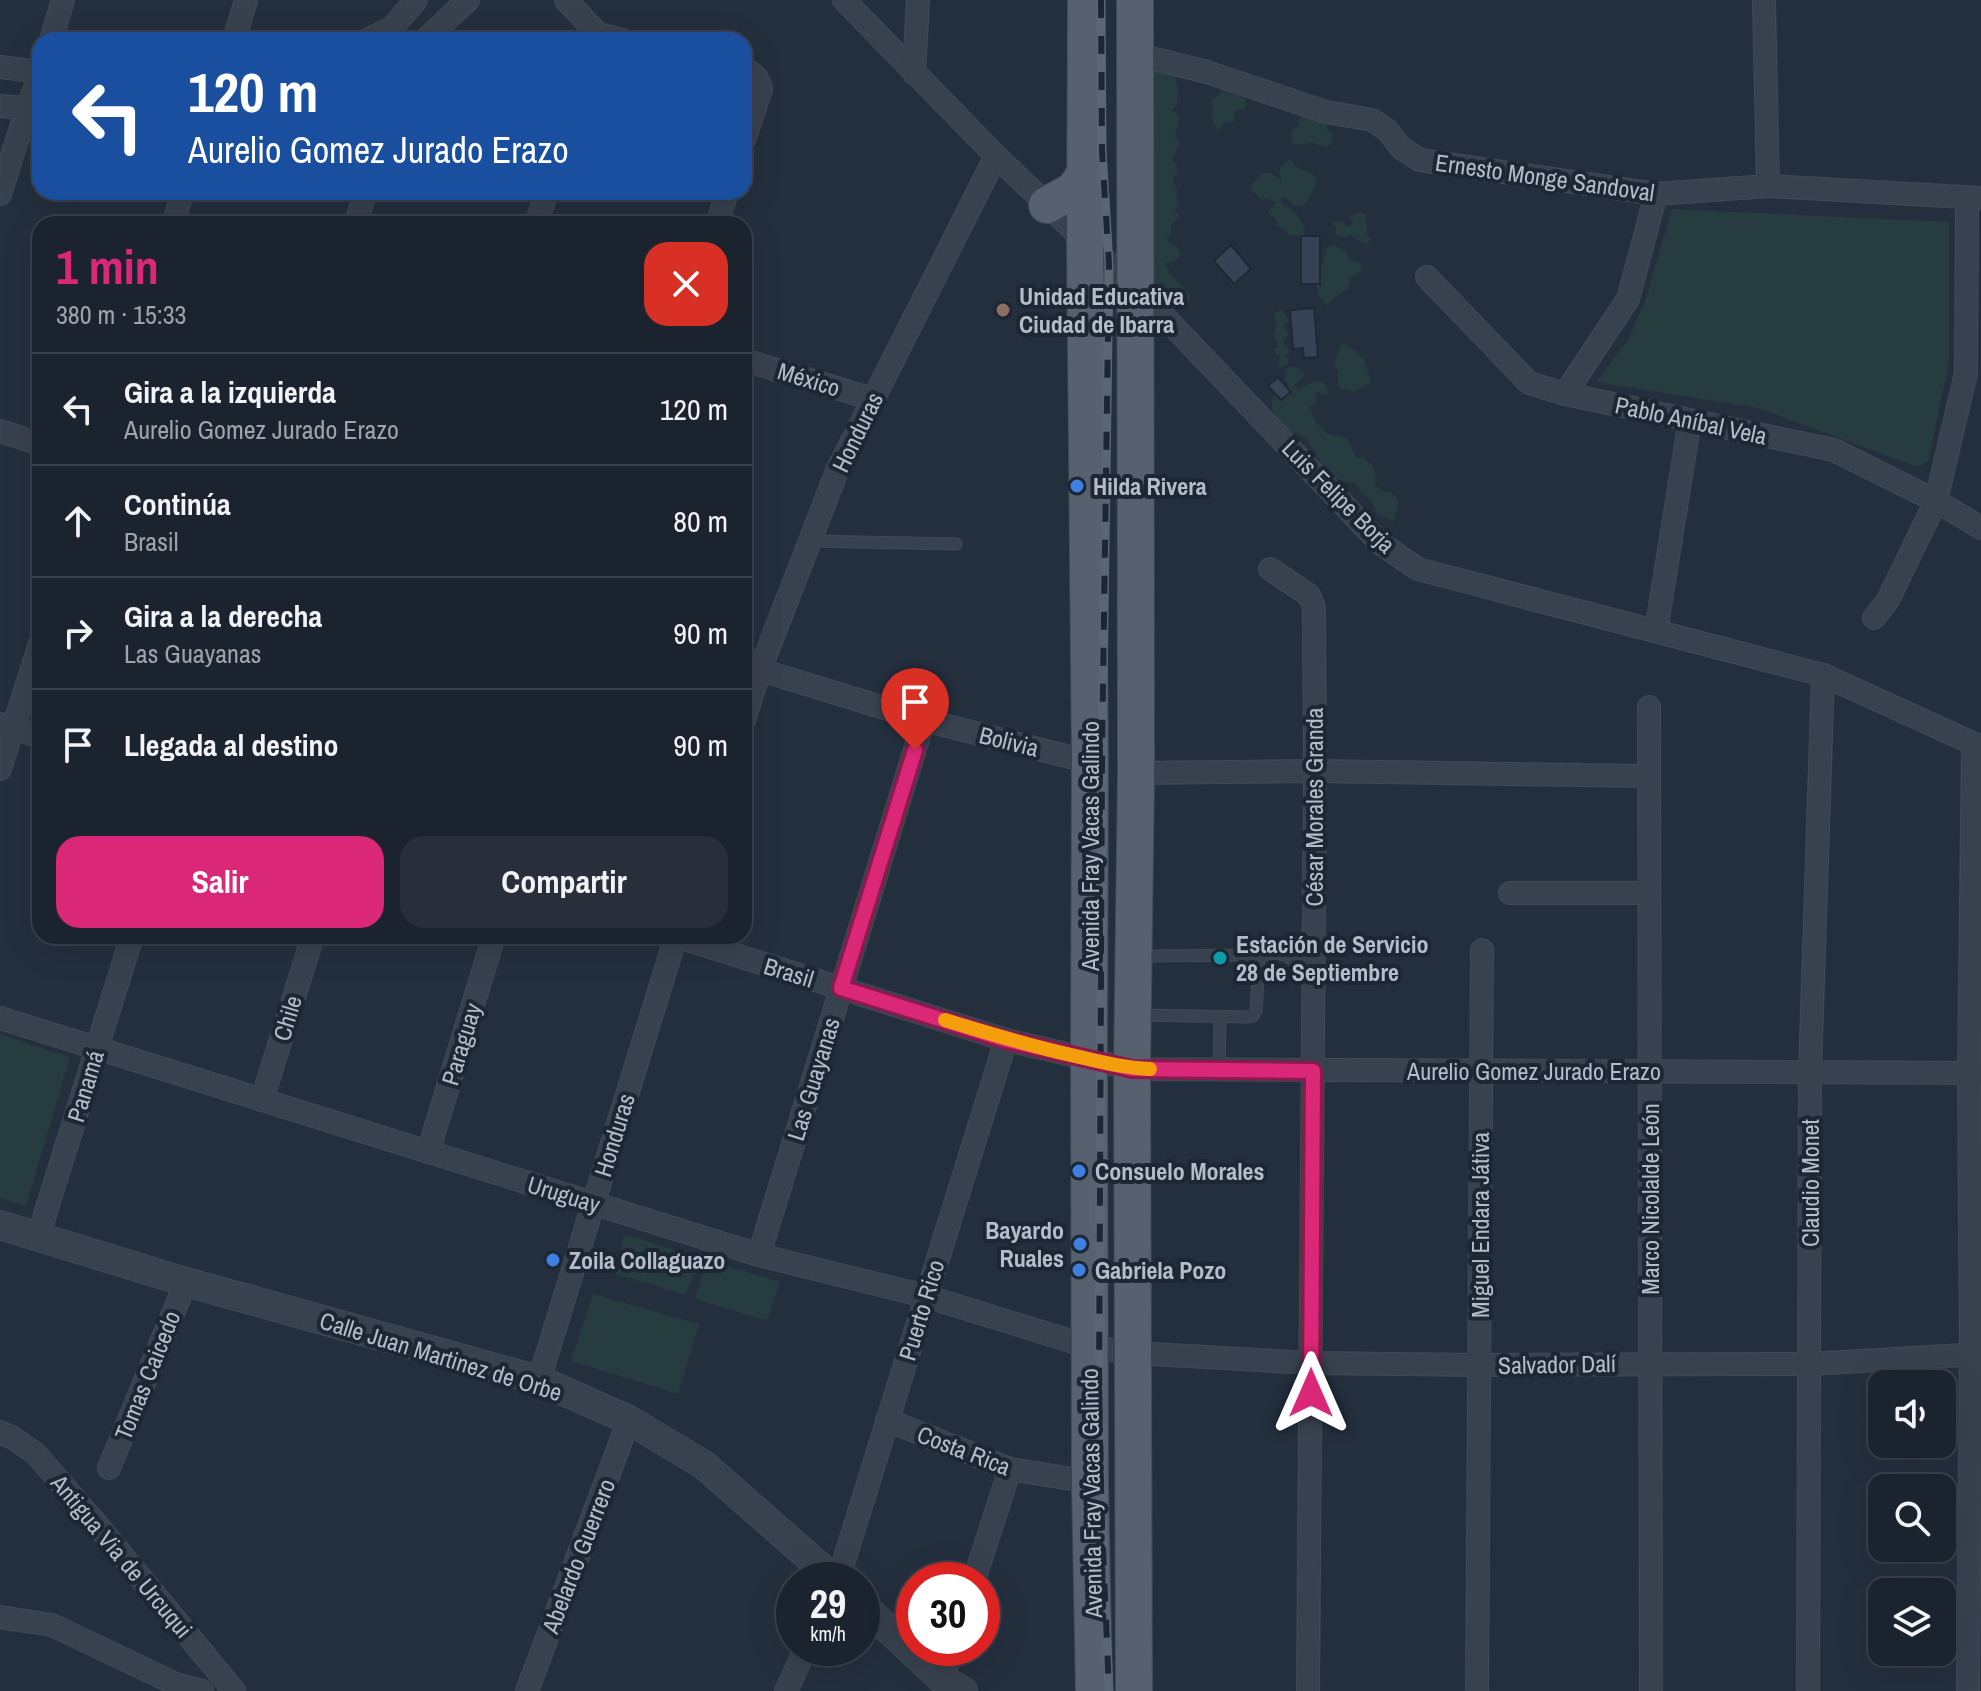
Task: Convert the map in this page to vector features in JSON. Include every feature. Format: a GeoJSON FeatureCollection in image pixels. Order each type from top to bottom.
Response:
{"type":"FeatureCollection","features":[{"type":"Feature","properties":{"kind":"main road","name":"Avenida Fray Vacas Galindo"},"geometry":{"type":"LineString","coordinates":[[1086,0],[1090,1482],[1094,1691]]}},
{"type":"Feature","properties":{"kind":"main road","name":"Avenida Fray Vacas Galindo"},"geometry":{"type":"LineString","coordinates":[[1134,1691],[1135,0]]}},
{"type":"Feature","properties":{"kind":"main road"},"geometry":{"type":"LineString","coordinates":[[1047,205],[1074,190],[1085,174]]}},
{"type":"Feature","properties":{"kind":"street"},"geometry":{"type":"LineString","coordinates":[[53,32],[63,0]]}},
{"type":"Feature","properties":{"kind":"street"},"geometry":{"type":"LineString","coordinates":[[236,32],[246,0]]}},
{"type":"Feature","properties":{"kind":"street"},"geometry":{"type":"LineString","coordinates":[[396,32],[416,0]]}},
{"type":"Feature","properties":{"kind":"street"},"geometry":{"type":"LineString","coordinates":[[434,32],[468,0]]}},
{"type":"Feature","properties":{"kind":"street"},"geometry":{"type":"LineString","coordinates":[[566,0],[593,32]]}},
{"type":"Feature","properties":{"kind":"street","name":"Luis Felipe Borja"},"geometry":{"type":"LineString","coordinates":[[844,0],[996,156],[1136,287],[1380,543],[1418,569],[1823,675],[1977,746]]}},
{"type":"Feature","properties":{"kind":"street"},"geometry":{"type":"LineString","coordinates":[[914,73],[918,0]]}},
{"type":"Feature","properties":{"kind":"street"},"geometry":{"type":"LineString","coordinates":[[1764,0],[1768,186]]}},
{"type":"Feature","properties":{"kind":"street","name":"Ernesto Monge Sandoval"},"geometry":{"type":"LineString","coordinates":[[1134,54],[1207,72],[1326,112],[1372,120],[1387,130],[1401,148],[1420,160],[1656,194],[1768,186],[1974,198]]}},
{"type":"Feature","properties":{"kind":"street"},"geometry":{"type":"LineString","coordinates":[[0,67],[32,72]]}},
{"type":"Feature","properties":{"kind":"street"},"geometry":{"type":"LineString","coordinates":[[752,76],[761,89],[752,116]]}},
{"type":"Feature","properties":{"kind":"street"},"geometry":{"type":"LineString","coordinates":[[0,106],[32,109]]}},
{"type":"Feature","properties":{"kind":"street"},"geometry":{"type":"LineString","coordinates":[[0,194],[32,112]]}},
{"type":"Feature","properties":{"kind":"street","name":"Honduras"},"geometry":{"type":"LineString","coordinates":[[752,667],[810,541],[837,471],[996,156]]}},
{"type":"Feature","properties":{"kind":"street"},"geometry":{"type":"LineString","coordinates":[[1565,394],[1628,299],[1656,194]]}},
{"type":"Feature","properties":{"kind":"street"},"geometry":{"type":"LineString","coordinates":[[1874,618],[1888,600],[1936,501],[1966,373],[1974,198]]}},
{"type":"Feature","properties":{"kind":"street","name":"Pablo Aníbal Vela"},"geometry":{"type":"LineString","coordinates":[[1427,277],[1529,383],[1565,394],[1834,450],[1936,501],[1981,528]]}},
{"type":"Feature","properties":{"kind":"street","name":"México"},"geometry":{"type":"LineString","coordinates":[[752,362],[873,399]]}},
{"type":"Feature","properties":{"kind":"street"},"geometry":{"type":"LineString","coordinates":[[1656,631],[1690,420]]}},
{"type":"Feature","properties":{"kind":"street"},"geometry":{"type":"LineString","coordinates":[[0,431],[32,441]]}},
{"type":"Feature","properties":{"kind":"street","name":"César Morales Granda"},"geometry":{"type":"LineString","coordinates":[[1270,569],[1309,595],[1314,607],[1308,1691]]}},
{"type":"Feature","properties":{"kind":"street"},"geometry":{"type":"LineString","coordinates":[[0,769],[6,726],[32,663]]}},
{"type":"Feature","properties":{"kind":"street","name":"Bolivia"},"geometry":{"type":"LineString","coordinates":[[752,667],[924,720],[1090,762]]}},
{"type":"Feature","properties":{"kind":"street","name":"Claudio Monet"},"geometry":{"type":"LineString","coordinates":[[1808,1691],[1810,1072],[1823,675]]}},
{"type":"Feature","properties":{"kind":"street","name":"Marco Nicolalde León"},"geometry":{"type":"LineString","coordinates":[[1649,707],[1651,1691]]}},
{"type":"Feature","properties":{"kind":"street","name":"Las Guayanas"},"geometry":{"type":"LineString","coordinates":[[759,1255],[924,720]]}},
{"type":"Feature","properties":{"kind":"street"},"geometry":{"type":"LineString","coordinates":[[6,726],[32,734]]}},
{"type":"Feature","properties":{"kind":"street"},"geometry":{"type":"LineString","coordinates":[[1968,1691],[1976,1354],[1977,746]]}},
{"type":"Feature","properties":{"kind":"street"},"geometry":{"type":"LineString","coordinates":[[1136,773],[1315,771],[1649,776]]}},
{"type":"Feature","properties":{"kind":"street"},"geometry":{"type":"LineString","coordinates":[[1510,893],[1649,893]]}},
{"type":"Feature","properties":{"kind":"street","name":"Panamá"},"geometry":{"type":"LineString","coordinates":[[38,1237],[130,944]]}},
{"type":"Feature","properties":{"kind":"street","name":"Chile"},"geometry":{"type":"LineString","coordinates":[[262,1100],[311,944]]}},
{"type":"Feature","properties":{"kind":"street","name":"Paraguay"},"geometry":{"type":"LineString","coordinates":[[428,1152],[492,944]]}},
{"type":"Feature","properties":{"kind":"street","name":"Honduras"},"geometry":{"type":"LineString","coordinates":[[539,1380],[673,944]]}},
{"type":"Feature","properties":{"kind":"street","name":"Brasil"},"geometry":{"type":"LineString","coordinates":[[701,944],[1006,1040],[1089,1059]]}},
{"type":"Feature","properties":{"kind":"street","name":"Miguel Endara Játiva"},"geometry":{"type":"LineString","coordinates":[[1477,1691],[1482,950]]}},
{"type":"Feature","properties":{"kind":"street","name":"Uruguay"},"geometry":{"type":"LineString","coordinates":[[0,1018],[759,1255],[925,1296],[1090,1347],[1133,1353]]}},
{"type":"Feature","properties":{"kind":"street","name":"Puerto Rico"},"geometry":{"type":"LineString","coordinates":[[842,1562],[1006,1040]]}},
{"type":"Feature","properties":{"kind":"street","name":"Aurelio Gomez Jurado Erazo"},"geometry":{"type":"LineString","coordinates":[[1089,1059],[1132,1069],[1975,1073]]}},
{"type":"Feature","properties":{"kind":"street","name":"Calle Juan Martinez de Orbe"},"geometry":{"type":"LineString","coordinates":[[0,1225],[186,1282],[539,1380],[629,1420],[704,1465],[815,1562]]}},
{"type":"Feature","properties":{"kind":"street","name":"Tomas Caicedo"},"geometry":{"type":"LineString","coordinates":[[109,1468],[186,1282]]}},
{"type":"Feature","properties":{"kind":"street","name":"Salvador Dalí"},"geometry":{"type":"LineString","coordinates":[[1133,1353],[1311,1363],[1479,1365],[1810,1364],[1976,1354]]}},
{"type":"Feature","properties":{"kind":"street","name":"Abelardo Guerrero"},"geometry":{"type":"LineString","coordinates":[[527,1691],[629,1420]]}},
{"type":"Feature","properties":{"kind":"street","name":"Costa Rica"},"geometry":{"type":"LineString","coordinates":[[887,1420],[1010,1469],[1090,1482]]}},
{"type":"Feature","properties":{"kind":"street","name":"Antigua Via de Urcuqui"},"geometry":{"type":"LineString","coordinates":[[0,1432],[36,1454],[234,1691]]}},
{"type":"Feature","properties":{"kind":"street"},"geometry":{"type":"LineString","coordinates":[[980,1562],[1010,1469]]}},
{"type":"Feature","properties":{"kind":"street"},"geometry":{"type":"LineString","coordinates":[[0,1617],[52,1625],[178,1685],[202,1691]]}},
{"type":"Feature","properties":{"kind":"street"},"geometry":{"type":"LineString","coordinates":[[880,1621],[952,1685]]}},
{"type":"Feature","properties":{"kind":"street"},"geometry":{"type":"LineString","coordinates":[[786,1691],[798,1666]]}},
{"type":"Feature","properties":{"kind":"lane"},"geometry":{"type":"LineString","coordinates":[[810,541],[956,544]]}},
{"type":"Feature","properties":{"kind":"lane"},"geometry":{"type":"LineString","coordinates":[[1257,958],[1267,953],[1281,952],[1294,960],[1313,983]]}},
{"type":"Feature","properties":{"kind":"lane"},"geometry":{"type":"LineString","coordinates":[[1132,1015],[1253,1016],[1256,1011],[1259,963],[1253,955],[1133,956]]}},
{"type":"Feature","properties":{"kind":"lane"},"geometry":{"type":"LineString","coordinates":[[1219,1070],[1220,1017]]}},
{"type":"Feature","properties":{"kind":"green space"},"geometry":{"type":"Polygon","coordinates":[[[1149,63],[1173,72],[1178,86],[1177,105],[1171,111],[1176,112],[1179,118],[1175,138],[1180,139],[1172,159],[1178,172],[1173,177],[1179,202],[1175,212],[1180,215],[1166,239],[1179,249],[1179,256],[1175,262],[1165,263],[1191,299],[1179,307],[1151,276],[1149,63]]]}},
{"type":"Feature","properties":{"kind":"green space"},"geometry":{"type":"Polygon","coordinates":[[[1223,90],[1246,100],[1246,108],[1234,111],[1235,121],[1224,123],[1219,131],[1211,114],[1211,101],[1223,90]]]}},
{"type":"Feature","properties":{"kind":"green space"},"geometry":{"type":"Polygon","coordinates":[[[1302,117],[1326,121],[1328,131],[1333,134],[1327,147],[1311,143],[1294,145],[1292,130],[1302,117]]]}},
{"type":"Feature","properties":{"kind":"green space"},"geometry":{"type":"Polygon","coordinates":[[[1291,159],[1296,166],[1316,177],[1314,188],[1303,206],[1295,206],[1285,197],[1281,199],[1283,205],[1300,220],[1304,241],[1277,225],[1268,212],[1276,202],[1261,199],[1250,189],[1264,173],[1281,180],[1281,167],[1291,159]]]}},
{"type":"Feature","properties":{"kind":"green space"},"geometry":{"type":"Polygon","coordinates":[[[1672,209],[1949,222],[1949,362],[1928,462],[1917,467],[1758,408],[1596,382],[1629,338],[1645,301],[1672,209]]]}},
{"type":"Feature","properties":{"kind":"green space"},"geometry":{"type":"Polygon","coordinates":[[[1359,212],[1366,215],[1367,234],[1371,240],[1365,244],[1350,235],[1343,238],[1335,235],[1336,228],[1332,222],[1350,226],[1354,222],[1349,217],[1359,212]]]}},
{"type":"Feature","properties":{"kind":"green space"},"geometry":{"type":"Polygon","coordinates":[[[1333,244],[1347,253],[1349,259],[1360,263],[1362,271],[1351,277],[1347,288],[1327,305],[1318,292],[1317,276],[1324,272],[1317,266],[1323,263],[1327,248],[1333,244]]]}},
{"type":"Feature","properties":{"kind":"green space"},"geometry":{"type":"Polygon","coordinates":[[[1282,310],[1289,319],[1283,328],[1288,332],[1283,340],[1289,354],[1284,355],[1288,364],[1282,368],[1278,365],[1280,356],[1275,349],[1279,346],[1273,336],[1275,313],[1282,310]]]}},
{"type":"Feature","properties":{"kind":"green space"},"geometry":{"type":"Polygon","coordinates":[[[1346,344],[1363,358],[1371,382],[1354,392],[1338,387],[1338,371],[1334,366],[1341,345],[1346,344]]]}},
{"type":"Feature","properties":{"kind":"green space"},"geometry":{"type":"Polygon","coordinates":[[[1288,367],[1303,370],[1304,376],[1294,385],[1298,391],[1315,382],[1326,384],[1328,394],[1315,394],[1315,404],[1310,406],[1315,421],[1326,433],[1348,439],[1356,458],[1363,457],[1374,467],[1374,485],[1398,499],[1393,521],[1376,513],[1372,500],[1362,494],[1356,483],[1328,475],[1306,438],[1284,431],[1272,410],[1272,397],[1285,393],[1288,367]]]}},
{"type":"Feature","properties":{"kind":"green space"},"geometry":{"type":"Polygon","coordinates":[[[0,1034],[70,1057],[26,1206],[0,1198],[0,1034]]]}},
{"type":"Feature","properties":{"kind":"green space"},"geometry":{"type":"Polygon","coordinates":[[[625,1234],[699,1258],[686,1295],[613,1273],[625,1234]]]}},
{"type":"Feature","properties":{"kind":"green space"},"geometry":{"type":"Polygon","coordinates":[[[707,1260],[780,1282],[767,1321],[695,1299],[707,1260]]]}},
{"type":"Feature","properties":{"kind":"green space"},"geometry":{"type":"Polygon","coordinates":[[[593,1294],[699,1324],[678,1394],[571,1361],[593,1294]]]}},
{"type":"Feature","properties":{"kind":"building"},"geometry":{"type":"Polygon","coordinates":[[[1301,236],[1320,236],[1320,284],[1301,284],[1301,236]]]}},
{"type":"Feature","properties":{"kind":"building"},"geometry":{"type":"Polygon","coordinates":[[[1231,245],[1251,269],[1234,284],[1214,261],[1231,245]]]}},
{"type":"Feature","properties":{"kind":"building"},"geometry":{"type":"Polygon","coordinates":[[[1314,308],[1318,357],[1304,358],[1303,348],[1293,349],[1290,310],[1314,308]]]}},
{"type":"Feature","properties":{"kind":"building"},"geometry":{"type":"Polygon","coordinates":[[[1278,377],[1291,392],[1281,400],[1268,386],[1278,377]]]}},
{"type":"Feature","properties":{"kind":"railway"},"geometry":{"type":"LineString","coordinates":[[1101,0],[1102,151],[1109,264],[1102,756],[1099,1398],[1109,1691]]}},
{"type":"Feature","properties":{"kind":"slow traffic"},"geometry":{"type":"LineString","coordinates":[[945,1020],[1006,1040],[1132,1069],[1150,1069]]}},
{"type":"Feature","properties":{"kind":"place","name":"Unidad Educativa Ciudad de Ibarra"},"geometry":{"type":"Point","coordinates":[1003,310]}},
{"type":"Feature","properties":{"kind":"place","name":"Hilda Rivera"},"geometry":{"type":"Point","coordinates":[1077,486]}},
{"type":"Feature","properties":{"kind":"place","name":"Estación de Servicio 28 de Septiembre"},"geometry":{"type":"Point","coordinates":[1220,958]}},
{"type":"Feature","properties":{"kind":"place","name":"Consuelo Morales"},"geometry":{"type":"Point","coordinates":[1079,1171]}},
{"type":"Feature","properties":{"kind":"place","name":"Bayardo Ruales"},"geometry":{"type":"Point","coordinates":[1080,1244]}},
{"type":"Feature","properties":{"kind":"place","name":"Zoila Collaguazo"},"geometry":{"type":"Point","coordinates":[553,1260]}},
{"type":"Feature","properties":{"kind":"place","name":"Gabriela Pozo"},"geometry":{"type":"Point","coordinates":[1079,1270]}},
{"type":"Feature","properties":{"kind":"route"},"geometry":{"type":"LineString","coordinates":[[915,750],[841,988],[1006,1040],[1132,1069],[1313,1071],[1311,1393]]}}]}
